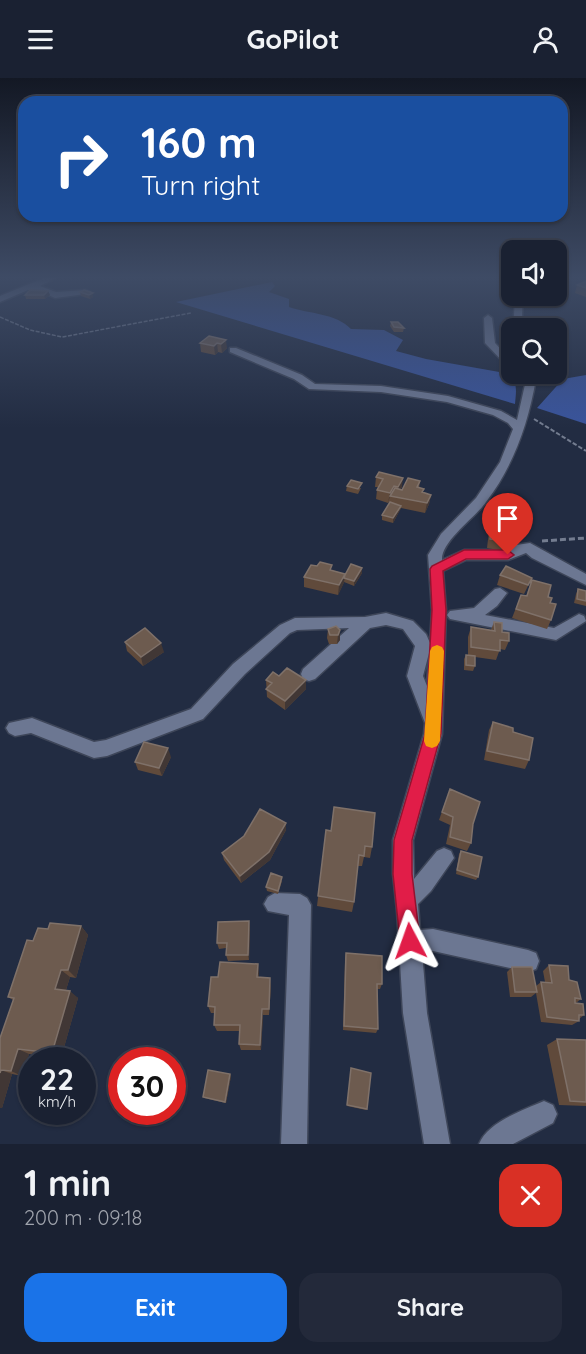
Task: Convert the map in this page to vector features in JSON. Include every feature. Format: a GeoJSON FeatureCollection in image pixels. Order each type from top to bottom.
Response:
{"type":"FeatureCollection","features":[{"type":"Feature","properties":{"kind":"street"},"geometry":{"type":"LineString","coordinates":[[489,328],[490,343],[501,356]]}},
{"type":"Feature","properties":{"kind":"street"},"geometry":{"type":"LineString","coordinates":[[233,350],[288,373],[313,387],[381,389],[448,399],[497,413],[520,426]]}},
{"type":"Feature","properties":{"kind":"street"},"geometry":{"type":"LineString","coordinates":[[437,1144],[415,1013],[403,874],[403,840],[424,771],[433,729],[447,615],[435,555],[446,537],[481,501],[506,462],[520,426],[530,384]]}},
{"type":"Feature","properties":{"kind":"street"},"geometry":{"type":"LineString","coordinates":[[436,569],[464,555],[508,555],[521,548],[530,548],[537,555],[586,580]]}},
{"type":"Feature","properties":{"kind":"street"},"geometry":{"type":"LineString","coordinates":[[447,615],[471,615],[487,608],[500,593]]}},
{"type":"Feature","properties":{"kind":"street"},"geometry":{"type":"LineString","coordinates":[[447,615],[556,633],[579,620]]}},
{"type":"Feature","properties":{"kind":"street"},"geometry":{"type":"LineString","coordinates":[[15,728],[32,725],[94,750],[107,748],[197,714],[239,669],[285,629],[295,624],[365,623],[386,619],[408,625],[420,638],[423,646],[415,676],[427,703],[433,729]]}},
{"type":"Feature","properties":{"kind":"street"},"geometry":{"type":"LineString","coordinates":[[309,674],[365,623]]}},
{"type":"Feature","properties":{"kind":"street"},"geometry":{"type":"LineString","coordinates":[[406,899],[424,884],[444,858]]}},
{"type":"Feature","properties":{"kind":"street"},"geometry":{"type":"LineString","coordinates":[[275,904],[300,905],[294,1144]]}},
{"type":"Feature","properties":{"kind":"street"},"geometry":{"type":"LineString","coordinates":[[410,941],[433,939],[528,961]]}},
{"type":"Feature","properties":{"kind":"street"},"geometry":{"type":"LineString","coordinates":[[492,1144],[500,1137],[544,1114]]}},
{"type":"Feature","properties":{"kind":"path"},"geometry":{"type":"LineString","coordinates":[[25,328],[62,338],[109,328]]}},
{"type":"Feature","properties":{"kind":"path"},"geometry":{"type":"LineString","coordinates":[[520,426],[532,419],[586,451]]}},
{"type":"Feature","properties":{"kind":"path"},"geometry":{"type":"LineString","coordinates":[[530,548],[543,541],[586,538]]}},
{"type":"Feature","properties":{"kind":"shaded area"},"geometry":{"type":"Polygon","coordinates":[[[262,328],[384,330],[403,340],[396,351],[426,359],[501,372],[501,384],[515,384],[515,404],[262,328]]]}},
{"type":"Feature","properties":{"kind":"shaded area"},"geometry":{"type":"Polygon","coordinates":[[[586,375],[586,424],[537,408],[559,384],[567,384],[567,378],[586,375]]]}},
{"type":"Feature","properties":{"kind":"building"},"geometry":{"type":"Polygon","coordinates":[[[209,336],[226,340],[214,346],[200,343],[209,336]]]}},
{"type":"Feature","properties":{"kind":"building"},"geometry":{"type":"Polygon","coordinates":[[[379,472],[403,478],[398,487],[394,486],[390,493],[377,490],[383,479],[376,477],[379,472]]]}},
{"type":"Feature","properties":{"kind":"building"},"geometry":{"type":"Polygon","coordinates":[[[408,478],[420,481],[417,487],[424,489],[422,492],[431,495],[427,503],[390,496],[395,488],[402,490],[408,478]]]}},
{"type":"Feature","properties":{"kind":"building"},"geometry":{"type":"Polygon","coordinates":[[[351,480],[362,483],[358,489],[347,486],[351,480]]]}},
{"type":"Feature","properties":{"kind":"building"},"geometry":{"type":"Polygon","coordinates":[[[390,502],[401,506],[393,518],[382,515],[390,502]]]}},
{"type":"Feature","properties":{"kind":"building"},"geometry":{"type":"Polygon","coordinates":[[[495,516],[510,519],[507,542],[490,539],[495,516]]]}},
{"type":"Feature","properties":{"kind":"building"},"geometry":{"type":"Polygon","coordinates":[[[320,562],[332,565],[330,570],[345,574],[339,585],[304,577],[311,565],[317,566],[320,562]]]}},
{"type":"Feature","properties":{"kind":"building"},"geometry":{"type":"Polygon","coordinates":[[[351,564],[362,568],[354,581],[344,578],[351,564]]]}},
{"type":"Feature","properties":{"kind":"building"},"geometry":{"type":"Polygon","coordinates":[[[506,566],[532,578],[528,585],[500,575],[506,566]]]}},
{"type":"Feature","properties":{"kind":"building"},"geometry":{"type":"Polygon","coordinates":[[[532,580],[551,585],[548,597],[552,598],[550,603],[556,604],[551,620],[516,609],[521,595],[527,596],[532,580]]]}},
{"type":"Feature","properties":{"kind":"building"},"geometry":{"type":"Polygon","coordinates":[[[578,589],[586,591],[586,601],[577,599],[578,589]]]}},
{"type":"Feature","properties":{"kind":"building"},"geometry":{"type":"Polygon","coordinates":[[[494,622],[502,623],[502,632],[509,633],[509,641],[500,640],[500,651],[471,647],[471,627],[495,631],[494,622]]]}},
{"type":"Feature","properties":{"kind":"building"},"geometry":{"type":"Polygon","coordinates":[[[336,626],[340,630],[338,635],[330,635],[328,629],[336,626]]]}},
{"type":"Feature","properties":{"kind":"building"},"geometry":{"type":"Polygon","coordinates":[[[145,628],[161,643],[141,657],[125,642],[145,628]]]}},
{"type":"Feature","properties":{"kind":"building"},"geometry":{"type":"Polygon","coordinates":[[[466,655],[475,656],[475,666],[466,665],[466,655]]]}},
{"type":"Feature","properties":{"kind":"building"},"geometry":{"type":"Polygon","coordinates":[[[287,668],[306,680],[285,701],[266,689],[272,683],[266,680],[273,672],[279,676],[287,668]]]}},
{"type":"Feature","properties":{"kind":"building"},"geometry":{"type":"Polygon","coordinates":[[[493,722],[513,728],[513,732],[533,738],[529,760],[487,751],[493,722]]]}},
{"type":"Feature","properties":{"kind":"building"},"geometry":{"type":"Polygon","coordinates":[[[144,742],[168,748],[159,768],[135,762],[144,742]]]}},
{"type":"Feature","properties":{"kind":"building"},"geometry":{"type":"Polygon","coordinates":[[[450,789],[480,802],[473,824],[471,843],[450,837],[453,817],[442,812],[450,789]]]}},
{"type":"Feature","properties":{"kind":"building"},"geometry":{"type":"Polygon","coordinates":[[[334,807],[375,813],[372,847],[365,846],[364,856],[359,855],[354,902],[318,896],[326,830],[331,831],[334,807]]]}},
{"type":"Feature","properties":{"kind":"building"},"geometry":{"type":"Polygon","coordinates":[[[260,809],[286,823],[269,852],[240,876],[222,853],[244,836],[260,809]]]}},
{"type":"Feature","properties":{"kind":"building"},"geometry":{"type":"Polygon","coordinates":[[[461,851],[482,857],[478,877],[457,870],[461,851]]]}},
{"type":"Feature","properties":{"kind":"building"},"geometry":{"type":"Polygon","coordinates":[[[271,873],[282,877],[278,891],[266,887],[271,873]]]}},
{"type":"Feature","properties":{"kind":"building"},"geometry":{"type":"Polygon","coordinates":[[[249,921],[248,955],[226,955],[227,943],[217,943],[218,922],[249,921]]]}},
{"type":"Feature","properties":{"kind":"building"},"geometry":{"type":"Polygon","coordinates":[[[50,923],[81,926],[68,970],[61,970],[55,989],[70,991],[54,1047],[18,1047],[11,1071],[1,1070],[0,1073],[0,1038],[14,998],[8,997],[27,940],[33,941],[38,928],[48,929],[50,923]]]}},
{"type":"Feature","properties":{"kind":"building"},"geometry":{"type":"Polygon","coordinates":[[[346,953],[382,956],[382,984],[377,984],[378,1029],[344,1026],[346,953]]]}},
{"type":"Feature","properties":{"kind":"building"},"geometry":{"type":"Polygon","coordinates":[[[220,962],[258,964],[257,977],[270,978],[269,1009],[262,1009],[260,1045],[239,1044],[240,1025],[214,1025],[215,1007],[208,1006],[211,977],[218,977],[220,962]]]}},
{"type":"Feature","properties":{"kind":"building"},"geometry":{"type":"Polygon","coordinates":[[[549,965],[568,966],[569,980],[577,982],[581,999],[575,998],[575,1003],[583,1004],[584,1015],[579,1015],[579,1021],[547,1017],[541,982],[552,983],[549,965]]]}},
{"type":"Feature","properties":{"kind":"building"},"geometry":{"type":"Polygon","coordinates":[[[512,967],[532,967],[537,992],[515,992],[512,967]]]}},
{"type":"Feature","properties":{"kind":"building"},"geometry":{"type":"Polygon","coordinates":[[[557,1039],[586,1040],[586,1102],[570,1101],[557,1039]]]}},
{"type":"Feature","properties":{"kind":"building"},"geometry":{"type":"Polygon","coordinates":[[[351,1068],[371,1073],[367,1109],[347,1105],[351,1068]]]}},
{"type":"Feature","properties":{"kind":"building"},"geometry":{"type":"Polygon","coordinates":[[[208,1070],[230,1074],[225,1102],[203,1097],[208,1070]]]}},
{"type":"Feature","properties":{"kind":"slow traffic"},"geometry":{"type":"LineString","coordinates":[[432,741],[437,651]]}},
{"type":"Feature","properties":{"kind":"route"},"geometry":{"type":"LineString","coordinates":[[410,941],[403,874],[403,840],[433,734],[439,610],[436,569],[464,555],[508,555]]}}]}
